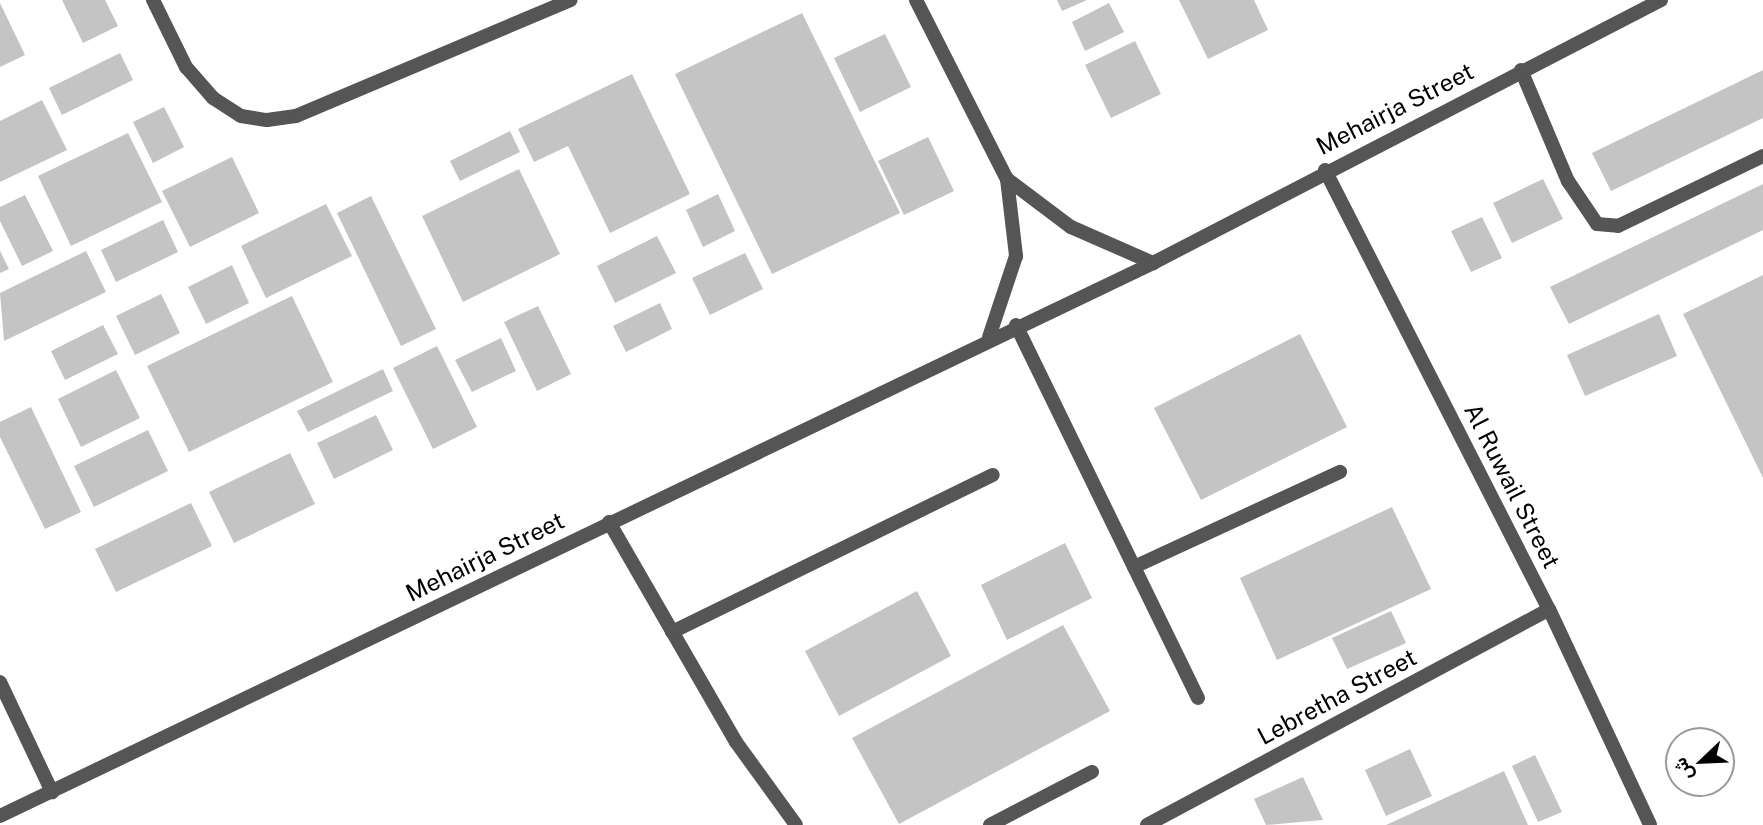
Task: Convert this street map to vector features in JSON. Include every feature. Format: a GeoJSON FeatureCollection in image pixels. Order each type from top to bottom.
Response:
{"type":"FeatureCollection","features":[{"type":"Feature","properties":{"kind":"street"},"geometry":{"type":"LineString","coordinates":[[153,0],[186,67],[213,98],[242,116],[267,120],[296,116],[571,0]]}},
{"type":"Feature","properties":{"kind":"street"},"geometry":{"type":"LineString","coordinates":[[916,0],[1007,179],[1016,256],[989,337]]}},
{"type":"Feature","properties":{"kind":"street","name":"Mehairja Street"},"geometry":{"type":"LineString","coordinates":[[0,816],[989,337],[1153,263],[1325,170],[1661,0]]}},
{"type":"Feature","properties":{"kind":"street"},"geometry":{"type":"LineString","coordinates":[[1521,70],[1568,181],[1597,224],[1618,226],[1763,156]]}},
{"type":"Feature","properties":{"kind":"street","name":"Al Ruwail Street"},"geometry":{"type":"LineString","coordinates":[[1325,170],[1549,609],[1650,825]]}},
{"type":"Feature","properties":{"kind":"street"},"geometry":{"type":"LineString","coordinates":[[1007,179],[1071,227],[1153,263]]}},
{"type":"Feature","properties":{"kind":"street"},"geometry":{"type":"LineString","coordinates":[[1016,325],[1198,698]]}},
{"type":"Feature","properties":{"kind":"street"},"geometry":{"type":"LineString","coordinates":[[1134,568],[1340,472]]}},
{"type":"Feature","properties":{"kind":"street"},"geometry":{"type":"LineString","coordinates":[[672,632],[993,475]]}},
{"type":"Feature","properties":{"kind":"street"},"geometry":{"type":"LineString","coordinates":[[609,522],[736,742],[796,825]]}},
{"type":"Feature","properties":{"kind":"street","name":"Lebretha Street"},"geometry":{"type":"LineString","coordinates":[[1147,825],[1549,609]]}},
{"type":"Feature","properties":{"kind":"street"},"geometry":{"type":"LineString","coordinates":[[0,682],[52,792]]}},
{"type":"Feature","properties":{"kind":"street"},"geometry":{"type":"LineString","coordinates":[[990,825],[1092,772]]}},
{"type":"Feature","properties":{"kind":"building"},"geometry":{"type":"Polygon","coordinates":[[[62,0],[105,0],[118,26],[83,43],[62,0]]]}},
{"type":"Feature","properties":{"kind":"building"},"geometry":{"type":"Polygon","coordinates":[[[1057,0],[1087,0],[1062,11],[1057,0]]]}},
{"type":"Feature","properties":{"kind":"building"},"geometry":{"type":"Polygon","coordinates":[[[1179,0],[1254,0],[1268,30],[1208,59],[1179,0]]]}},
{"type":"Feature","properties":{"kind":"building"},"geometry":{"type":"Polygon","coordinates":[[[0,3],[25,55],[0,67],[0,3]]]}},
{"type":"Feature","properties":{"kind":"building"},"geometry":{"type":"Polygon","coordinates":[[[1109,3],[1124,32],[1085,51],[1072,22],[1109,3]]]}},
{"type":"Feature","properties":{"kind":"building"},"geometry":{"type":"Polygon","coordinates":[[[802,13],[900,213],[772,274],[675,74],[802,13]]]}},
{"type":"Feature","properties":{"kind":"building"},"geometry":{"type":"Polygon","coordinates":[[[885,34],[911,87],[860,112],[834,58],[885,34]]]}},
{"type":"Feature","properties":{"kind":"building"},"geometry":{"type":"Polygon","coordinates":[[[1135,41],[1161,94],[1111,118],[1085,65],[1135,41]]]}},
{"type":"Feature","properties":{"kind":"building"},"geometry":{"type":"Polygon","coordinates":[[[120,53],[133,80],[62,115],[49,88],[120,53]]]}},
{"type":"Feature","properties":{"kind":"building"},"geometry":{"type":"Polygon","coordinates":[[[1763,70],[1763,118],[1611,191],[1592,153],[1763,70]]]}},
{"type":"Feature","properties":{"kind":"building"},"geometry":{"type":"Polygon","coordinates":[[[632,74],[690,194],[610,233],[568,146],[534,162],[518,129],[632,74]]]}},
{"type":"Feature","properties":{"kind":"building"},"geometry":{"type":"Polygon","coordinates":[[[42,100],[67,150],[0,182],[0,121],[42,100]]]}},
{"type":"Feature","properties":{"kind":"building"},"geometry":{"type":"Polygon","coordinates":[[[164,107],[184,147],[153,163],[133,122],[164,107]]]}},
{"type":"Feature","properties":{"kind":"building"},"geometry":{"type":"Polygon","coordinates":[[[510,131],[520,152],[460,181],[450,161],[510,131]]]}},
{"type":"Feature","properties":{"kind":"building"},"geometry":{"type":"Polygon","coordinates":[[[128,133],[162,202],[71,246],[38,176],[128,133]]]}},
{"type":"Feature","properties":{"kind":"building"},"geometry":{"type":"Polygon","coordinates":[[[928,137],[954,191],[904,215],[878,161],[928,137]]]}},
{"type":"Feature","properties":{"kind":"building"},"geometry":{"type":"Polygon","coordinates":[[[232,157],[259,213],[190,247],[162,191],[232,157]]]}},
{"type":"Feature","properties":{"kind":"building"},"geometry":{"type":"Polygon","coordinates":[[[519,169],[560,254],[463,302],[422,216],[519,169]]]}},
{"type":"Feature","properties":{"kind":"building"},"geometry":{"type":"Polygon","coordinates":[[[1543,179],[1563,219],[1512,243],[1493,203],[1543,179]]]}},
{"type":"Feature","properties":{"kind":"building"},"geometry":{"type":"Polygon","coordinates":[[[1763,184],[1763,230],[1569,324],[1550,287],[1763,184]]]}},
{"type":"Feature","properties":{"kind":"building"},"geometry":{"type":"Polygon","coordinates":[[[718,194],[735,231],[703,247],[686,210],[718,194]]]}},
{"type":"Feature","properties":{"kind":"building"},"geometry":{"type":"Polygon","coordinates":[[[25,195],[53,251],[22,266],[0,221],[0,207],[25,195]]]}},
{"type":"Feature","properties":{"kind":"building"},"geometry":{"type":"Polygon","coordinates":[[[371,196],[436,329],[401,346],[337,213],[371,196]]]}},
{"type":"Feature","properties":{"kind":"building"},"geometry":{"type":"Polygon","coordinates":[[[326,204],[352,256],[266,298],[241,246],[326,204]]]}},
{"type":"Feature","properties":{"kind":"building"},"geometry":{"type":"Polygon","coordinates":[[[1482,217],[1502,258],[1471,272],[1451,231],[1482,217]]]}},
{"type":"Feature","properties":{"kind":"building"},"geometry":{"type":"Polygon","coordinates":[[[163,220],[178,252],[116,282],[101,250],[163,220]]]}},
{"type":"Feature","properties":{"kind":"building"},"geometry":{"type":"Polygon","coordinates":[[[657,236],[676,273],[615,303],[597,266],[657,236]]]}},
{"type":"Feature","properties":{"kind":"building"},"geometry":{"type":"Polygon","coordinates":[[[0,251],[9,269],[0,273],[0,251]]]}},
{"type":"Feature","properties":{"kind":"building"},"geometry":{"type":"Polygon","coordinates":[[[86,251],[106,292],[4,341],[0,293],[86,251]]]}},
{"type":"Feature","properties":{"kind":"building"},"geometry":{"type":"Polygon","coordinates":[[[745,253],[763,289],[710,315],[692,278],[745,253]]]}},
{"type":"Feature","properties":{"kind":"building"},"geometry":{"type":"Polygon","coordinates":[[[232,265],[249,303],[206,324],[188,287],[232,265]]]}},
{"type":"Feature","properties":{"kind":"building"},"geometry":{"type":"Polygon","coordinates":[[[1763,275],[1763,478],[1683,314],[1763,275]]]}},
{"type":"Feature","properties":{"kind":"building"},"geometry":{"type":"Polygon","coordinates":[[[161,294],[180,333],[135,355],[116,316],[161,294]]]}},
{"type":"Feature","properties":{"kind":"building"},"geometry":{"type":"Polygon","coordinates":[[[292,296],[333,382],[189,452],[147,366],[292,296]]]}},
{"type":"Feature","properties":{"kind":"building"},"geometry":{"type":"Polygon","coordinates":[[[660,303],[672,329],[626,352],[613,326],[660,303]]]}},
{"type":"Feature","properties":{"kind":"building"},"geometry":{"type":"Polygon","coordinates":[[[538,306],[571,374],[537,391],[504,322],[538,306]]]}},
{"type":"Feature","properties":{"kind":"building"},"geometry":{"type":"Polygon","coordinates":[[[1659,314],[1677,356],[1585,396],[1567,355],[1659,314]]]}},
{"type":"Feature","properties":{"kind":"building"},"geometry":{"type":"Polygon","coordinates":[[[103,325],[118,354],[65,380],[51,351],[103,325]]]}},
{"type":"Feature","properties":{"kind":"building"},"geometry":{"type":"Polygon","coordinates":[[[1300,334],[1347,427],[1201,500],[1154,408],[1300,334]]]}},
{"type":"Feature","properties":{"kind":"building"},"geometry":{"type":"Polygon","coordinates":[[[501,338],[516,371],[472,392],[455,360],[501,338]]]}},
{"type":"Feature","properties":{"kind":"building"},"geometry":{"type":"Polygon","coordinates":[[[437,346],[477,427],[433,449],[393,368],[437,346]]]}},
{"type":"Feature","properties":{"kind":"building"},"geometry":{"type":"Polygon","coordinates":[[[383,369],[393,391],[308,432],[297,411],[383,369]]]}},
{"type":"Feature","properties":{"kind":"building"},"geometry":{"type":"Polygon","coordinates":[[[116,370],[140,418],[81,447],[58,399],[116,370]]]}},
{"type":"Feature","properties":{"kind":"building"},"geometry":{"type":"Polygon","coordinates":[[[31,407],[81,512],[45,529],[0,437],[0,422],[31,407]]]}},
{"type":"Feature","properties":{"kind":"building"},"geometry":{"type":"Polygon","coordinates":[[[376,415],[393,450],[334,479],[317,443],[376,415]]]}},
{"type":"Feature","properties":{"kind":"building"},"geometry":{"type":"Polygon","coordinates":[[[148,430],[168,471],[94,507],[74,466],[148,430]]]}},
{"type":"Feature","properties":{"kind":"building"},"geometry":{"type":"Polygon","coordinates":[[[290,453],[315,504],[234,543],[209,492],[290,453]]]}},
{"type":"Feature","properties":{"kind":"building"},"geometry":{"type":"Polygon","coordinates":[[[191,503],[212,546],[116,592],[95,549],[191,503]]]}},
{"type":"Feature","properties":{"kind":"building"},"geometry":{"type":"Polygon","coordinates":[[[1392,507],[1431,589],[1277,660],[1240,578],[1392,507]]]}},
{"type":"Feature","properties":{"kind":"building"},"geometry":{"type":"Polygon","coordinates":[[[1065,543],[1092,598],[1007,640],[981,585],[1065,543]]]}},
{"type":"Feature","properties":{"kind":"building"},"geometry":{"type":"Polygon","coordinates":[[[917,591],[951,656],[839,716],[805,651],[917,591]]]}},
{"type":"Feature","properties":{"kind":"building"},"geometry":{"type":"Polygon","coordinates":[[[1391,611],[1406,643],[1347,669],[1332,638],[1391,611]]]}},
{"type":"Feature","properties":{"kind":"building"},"geometry":{"type":"Polygon","coordinates":[[[1063,625],[1110,711],[899,824],[852,738],[1063,625]]]}},
{"type":"Feature","properties":{"kind":"building"},"geometry":{"type":"Polygon","coordinates":[[[1410,749],[1432,796],[1386,816],[1365,770],[1410,749]]]}},
{"type":"Feature","properties":{"kind":"building"},"geometry":{"type":"Polygon","coordinates":[[[1535,755],[1562,812],[1538,822],[1512,766],[1535,755]]]}},
{"type":"Feature","properties":{"kind":"building"},"geometry":{"type":"Polygon","coordinates":[[[1504,771],[1528,825],[1386,825],[1504,771]]]}},
{"type":"Feature","properties":{"kind":"building"},"geometry":{"type":"Polygon","coordinates":[[[1303,777],[1323,820],[1266,825],[1254,799],[1303,777]]]}}]}
